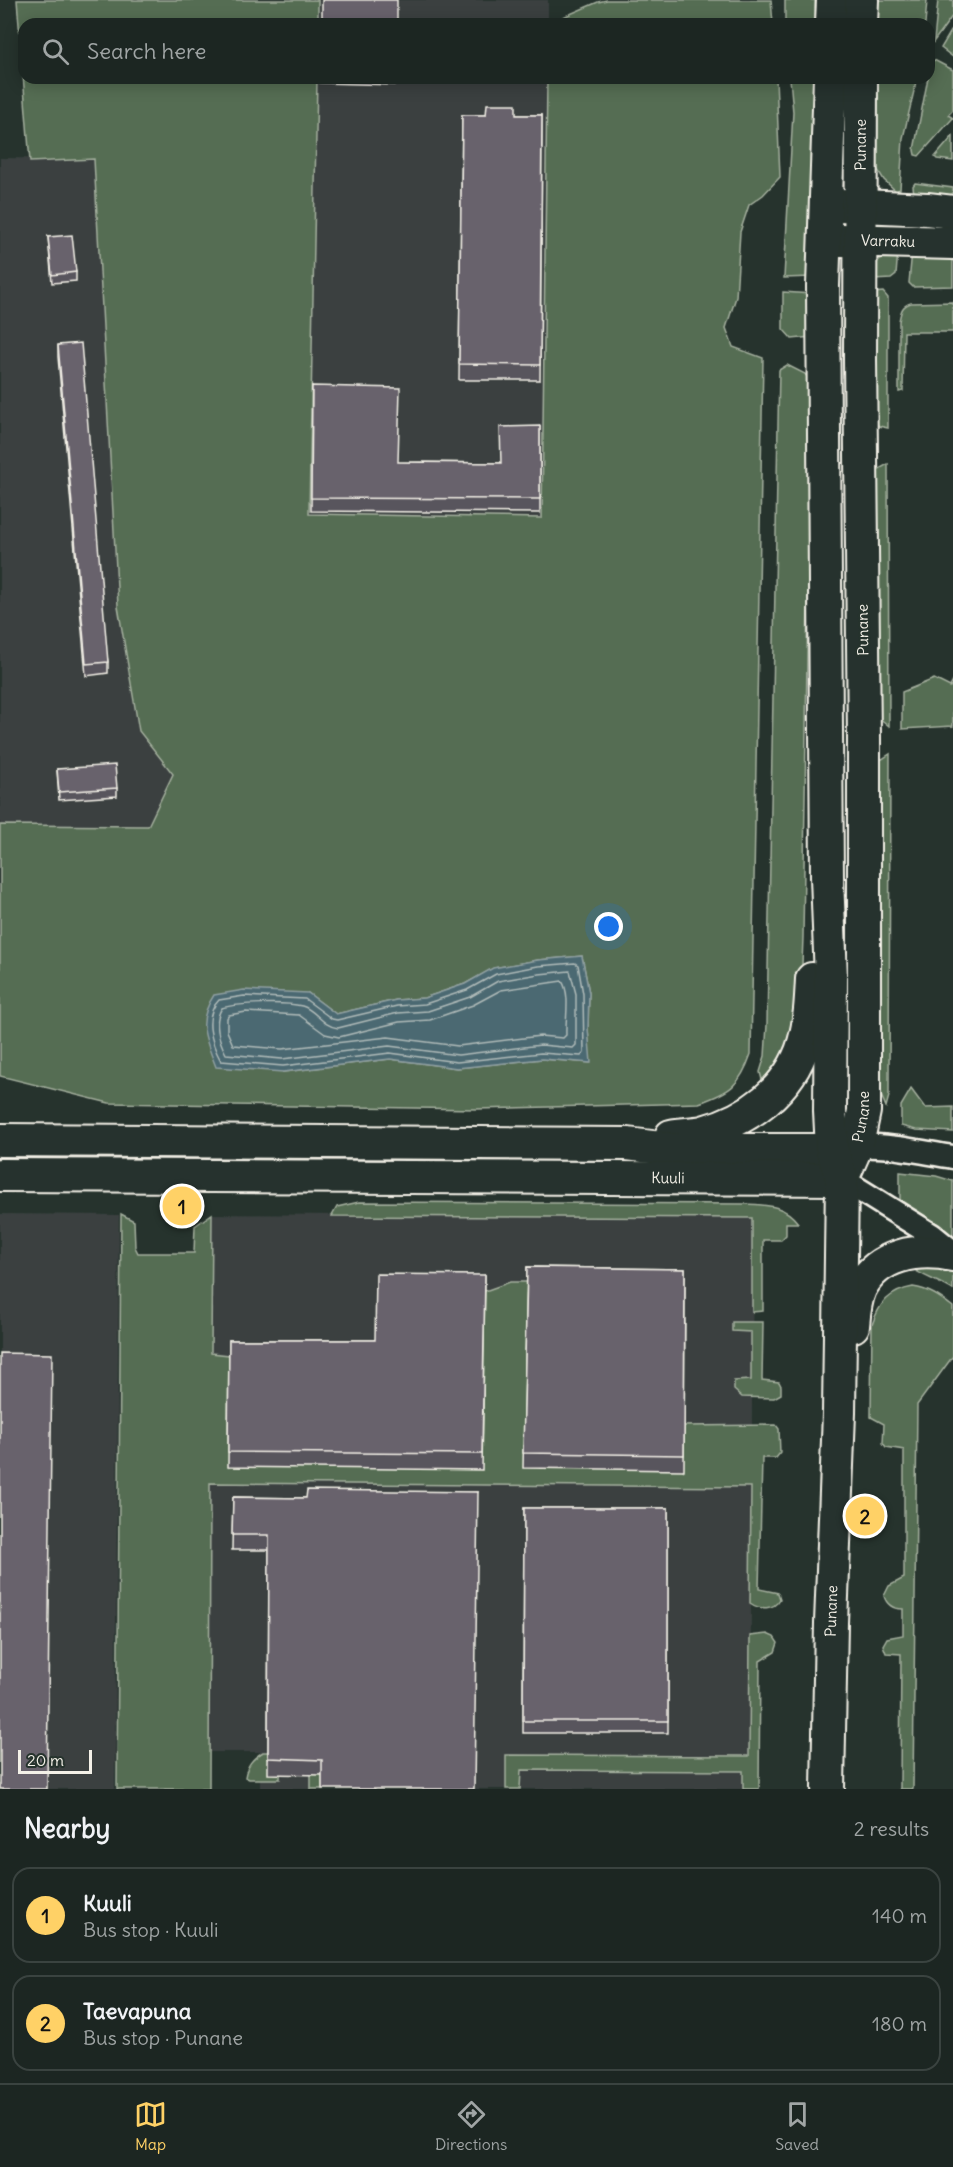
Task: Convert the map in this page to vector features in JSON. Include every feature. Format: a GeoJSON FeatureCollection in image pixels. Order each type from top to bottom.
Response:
{"type":"FeatureCollection","features":[{"type":"Feature","properties":{"kind":"main road"},"geometry":{"type":"LineString","coordinates":[[832,18],[833,0]]}},
{"type":"Feature","properties":{"kind":"main road"},"geometry":{"type":"LineString","coordinates":[[861,18],[862,0]]}},
{"type":"Feature","properties":{"kind":"main road","name":"Punane"},"geometry":{"type":"LineString","coordinates":[[828,1789],[844,1158],[830,1111],[831,978],[826,877],[824,239],[830,84]]}},
{"type":"Feature","properties":{"kind":"main road","name":"Punane"},"geometry":{"type":"LineString","coordinates":[[844,1158],[864,1111],[864,739],[859,240],[861,84]]}},
{"type":"Feature","properties":{"kind":"main road"},"geometry":{"type":"LineString","coordinates":[[825,205],[953,212]]}},
{"type":"Feature","properties":{"kind":"main road","name":"Varraku"},"geometry":{"type":"LineString","coordinates":[[824,239],[953,243]]}},
{"type":"Feature","properties":{"kind":"main road"},"geometry":{"type":"LineString","coordinates":[[627,1144],[702,1132],[725,1124],[747,1114],[768,1100],[789,1075],[803,1045],[810,1012],[812,979],[826,877]]}},
{"type":"Feature","properties":{"kind":"main road","name":"Kuuli"},"geometry":{"type":"LineString","coordinates":[[0,1140],[627,1144],[676,1150],[844,1158]]}},
{"type":"Feature","properties":{"kind":"main road","name":"Kuuli"},"geometry":{"type":"LineString","coordinates":[[0,1175],[844,1158]]}},
{"type":"Feature","properties":{"kind":"main road"},"geometry":{"type":"LineString","coordinates":[[839,1413],[852,1339],[854,1312],[860,1290],[873,1270],[911,1252],[935,1251],[953,1254]]}},
{"type":"Feature","properties":{"kind":"street","name":"Kuuli"},"geometry":{"type":"LineString","coordinates":[[844,1158],[953,1157]]}},
{"type":"Feature","properties":{"kind":"street"},"geometry":{"type":"LineString","coordinates":[[844,1158],[953,1254]]}},
{"type":"Feature","properties":{"kind":"shaded area"},"geometry":{"type":"Polygon","coordinates":[[[318,0],[548,0],[548,18],[318,18],[318,0]]]}},
{"type":"Feature","properties":{"kind":"shaded area"},"geometry":{"type":"Polygon","coordinates":[[[317,84],[547,84],[543,518],[309,514],[317,84]]]}},
{"type":"Feature","properties":{"kind":"shaded area"},"geometry":{"type":"Polygon","coordinates":[[[0,158],[94,159],[118,606],[139,731],[174,774],[148,826],[0,825],[0,158]]]}},
{"type":"Feature","properties":{"kind":"shaded area"},"geometry":{"type":"Polygon","coordinates":[[[0,1214],[119,1215],[115,1789],[0,1789],[0,1214]]]}},
{"type":"Feature","properties":{"kind":"shaded area"},"geometry":{"type":"Polygon","coordinates":[[[211,1214],[753,1218],[750,1789],[260,1789],[260,1752],[207,1752],[211,1214]]]}},
{"type":"Feature","properties":{"kind":"green space"},"geometry":{"type":"Polygon","coordinates":[[[17,0],[318,0],[318,18],[18,18],[17,0]]]}},
{"type":"Feature","properties":{"kind":"green space"},"geometry":{"type":"Polygon","coordinates":[[[607,0],[771,0],[772,18],[561,18],[607,0]]]}},
{"type":"Feature","properties":{"kind":"green space"},"geometry":{"type":"Polygon","coordinates":[[[785,0],[815,0],[815,18],[785,18],[785,0]]]}},
{"type":"Feature","properties":{"kind":"green space"},"geometry":{"type":"Polygon","coordinates":[[[875,0],[927,0],[926,18],[874,18],[875,0]]]}},
{"type":"Feature","properties":{"kind":"green space"},"geometry":{"type":"Polygon","coordinates":[[[938,0],[953,0],[953,15],[935,40],[938,0]]]}},
{"type":"Feature","properties":{"kind":"green space"},"geometry":{"type":"Polygon","coordinates":[[[953,28],[953,57],[941,48],[953,28]]]}},
{"type":"Feature","properties":{"kind":"green space"},"geometry":{"type":"Polygon","coordinates":[[[935,61],[953,70],[953,110],[948,115],[953,118],[919,156],[915,155],[914,150],[927,84],[935,84],[935,61]]]}},
{"type":"Feature","properties":{"kind":"green space"},"geometry":{"type":"Polygon","coordinates":[[[24,84],[317,84],[309,514],[542,518],[547,84],[776,84],[780,177],[763,195],[749,205],[740,232],[736,297],[726,328],[733,347],[763,358],[751,1054],[743,1074],[726,1091],[699,1103],[476,1109],[109,1103],[0,1076],[0,825],[148,826],[173,774],[139,731],[118,606],[94,159],[30,162],[24,84]],[[582,956],[538,960],[494,968],[465,984],[424,998],[396,1000],[336,1014],[308,993],[283,1072],[390,1059],[457,1068],[542,1059],[590,1063],[589,993],[582,956]]]}},
{"type":"Feature","properties":{"kind":"green space"},"geometry":{"type":"Polygon","coordinates":[[[791,84],[814,84],[812,277],[784,278],[793,112],[791,84]]]}},
{"type":"Feature","properties":{"kind":"green space"},"geometry":{"type":"Polygon","coordinates":[[[873,84],[916,84],[903,138],[900,189],[896,191],[884,180],[873,162],[873,84]]]}},
{"type":"Feature","properties":{"kind":"green space"},"geometry":{"type":"Polygon","coordinates":[[[953,136],[953,161],[937,159],[935,157],[953,136]]]}},
{"type":"Feature","properties":{"kind":"green space"},"geometry":{"type":"Polygon","coordinates":[[[915,183],[953,188],[953,199],[914,194],[915,183]]]}},
{"type":"Feature","properties":{"kind":"green space"},"geometry":{"type":"Polygon","coordinates":[[[898,250],[896,275],[891,279],[873,280],[879,260],[898,250]]]}},
{"type":"Feature","properties":{"kind":"green space"},"geometry":{"type":"Polygon","coordinates":[[[912,251],[953,252],[953,286],[913,287],[909,283],[912,251]]]}},
{"type":"Feature","properties":{"kind":"green space"},"geometry":{"type":"Polygon","coordinates":[[[783,292],[811,294],[811,337],[792,339],[783,329],[783,292]]]}},
{"type":"Feature","properties":{"kind":"green space"},"geometry":{"type":"Polygon","coordinates":[[[883,292],[888,298],[888,428],[879,426],[873,420],[872,293],[883,292]]]}},
{"type":"Feature","properties":{"kind":"green space"},"geometry":{"type":"Polygon","coordinates":[[[953,302],[953,332],[904,332],[903,391],[899,392],[899,321],[902,310],[911,303],[953,302]]]}},
{"type":"Feature","properties":{"kind":"green space"},"geometry":{"type":"Polygon","coordinates":[[[787,365],[805,374],[811,383],[803,937],[800,1019],[794,1043],[766,1085],[760,1072],[765,1056],[767,1025],[779,370],[787,365]]]}},
{"type":"Feature","properties":{"kind":"green space"},"geometry":{"type":"Polygon","coordinates":[[[888,464],[889,726],[878,717],[874,478],[879,469],[888,464]]]}},
{"type":"Feature","properties":{"kind":"green space"},"geometry":{"type":"Polygon","coordinates":[[[934,679],[950,687],[953,681],[953,726],[902,729],[902,692],[934,679]]]}},
{"type":"Feature","properties":{"kind":"green space"},"geometry":{"type":"Polygon","coordinates":[[[890,754],[889,1096],[886,1107],[879,1090],[881,760],[890,754]]]}},
{"type":"Feature","properties":{"kind":"green space"},"geometry":{"type":"Polygon","coordinates":[[[911,1089],[925,1108],[953,1107],[953,1132],[916,1130],[901,1126],[901,1106],[911,1089]]]}},
{"type":"Feature","properties":{"kind":"green space"},"geometry":{"type":"Polygon","coordinates":[[[900,1172],[936,1176],[953,1181],[953,1239],[900,1200],[900,1172]]]}},
{"type":"Feature","properties":{"kind":"green space"},"geometry":{"type":"Polygon","coordinates":[[[359,1202],[747,1204],[781,1209],[798,1223],[786,1223],[786,1235],[781,1240],[763,1240],[763,1311],[752,1312],[752,1218],[332,1216],[337,1207],[359,1202]]]}},
{"type":"Feature","properties":{"kind":"green space"},"geometry":{"type":"Polygon","coordinates":[[[121,1214],[134,1221],[135,1247],[138,1253],[194,1253],[195,1226],[212,1214],[211,1353],[229,1355],[229,1467],[485,1291],[510,1282],[527,1282],[683,1470],[684,1426],[776,1425],[779,1429],[780,1453],[776,1458],[762,1458],[759,1589],[778,1593],[780,1599],[771,1607],[766,1608],[750,1603],[751,1487],[210,1483],[209,1789],[117,1789],[121,1214]]]}},
{"type":"Feature","properties":{"kind":"green space"},"geometry":{"type":"Polygon","coordinates":[[[907,1265],[953,1268],[953,1290],[917,1272],[907,1265]]]}},
{"type":"Feature","properties":{"kind":"green space"},"geometry":{"type":"Polygon","coordinates":[[[913,1287],[934,1294],[953,1307],[953,1356],[917,1405],[913,1789],[900,1789],[901,1654],[886,1653],[883,1645],[887,1638],[903,1635],[903,1609],[891,1606],[884,1596],[889,1586],[904,1578],[904,1450],[886,1447],[883,1443],[884,1424],[871,1417],[872,1325],[878,1310],[887,1299],[913,1287]]]}},
{"type":"Feature","properties":{"kind":"green space"},"geometry":{"type":"Polygon","coordinates":[[[732,1322],[763,1322],[762,1380],[779,1382],[781,1394],[774,1398],[742,1397],[734,1390],[734,1381],[751,1380],[751,1332],[732,1331],[732,1322]]]}},
{"type":"Feature","properties":{"kind":"green space"},"geometry":{"type":"Polygon","coordinates":[[[767,1634],[774,1637],[778,1643],[775,1652],[760,1661],[759,1789],[743,1789],[743,1771],[521,1770],[520,1789],[506,1789],[506,1755],[749,1756],[750,1636],[767,1634]]]}},
{"type":"Feature","properties":{"kind":"green space"},"geometry":{"type":"Polygon","coordinates":[[[263,1752],[281,1752],[280,1779],[245,1777],[251,1763],[263,1752]]]}},
{"type":"Feature","properties":{"kind":"green space"},"geometry":{"type":"Polygon","coordinates":[[[322,1763],[322,1789],[311,1789],[311,1774],[322,1763]]]}},
{"type":"Feature","properties":{"kind":"water"},"geometry":{"type":"Polygon","coordinates":[[[582,956],[589,993],[588,1028],[591,1063],[542,1059],[457,1068],[390,1059],[283,1072],[216,1067],[204,1030],[205,1014],[214,995],[244,990],[308,993],[336,1014],[396,1000],[424,998],[465,984],[493,968],[538,960],[582,956]]]}},
{"type":"Feature","properties":{"kind":"building"},"geometry":{"type":"Polygon","coordinates":[[[322,0],[397,0],[397,18],[322,18],[322,0]]]}},
{"type":"Feature","properties":{"kind":"building"},"geometry":{"type":"Polygon","coordinates":[[[487,104],[516,104],[516,115],[542,115],[540,365],[459,364],[462,115],[486,115],[487,104]]]}},
{"type":"Feature","properties":{"kind":"building"},"geometry":{"type":"Polygon","coordinates":[[[72,235],[76,272],[52,275],[48,237],[72,235]]]}},
{"type":"Feature","properties":{"kind":"building"},"geometry":{"type":"Polygon","coordinates":[[[81,343],[108,662],[86,664],[58,345],[81,343]]]}},
{"type":"Feature","properties":{"kind":"building"},"geometry":{"type":"Polygon","coordinates":[[[312,386],[400,388],[398,462],[501,463],[500,427],[540,426],[540,499],[311,498],[312,386]]]}},
{"type":"Feature","properties":{"kind":"building"},"geometry":{"type":"Polygon","coordinates":[[[115,765],[117,788],[59,792],[57,769],[115,765]]]}},
{"type":"Feature","properties":{"kind":"building"},"geometry":{"type":"Polygon","coordinates":[[[527,1267],[685,1269],[684,1455],[523,1453],[527,1267]]]}},
{"type":"Feature","properties":{"kind":"building"},"geometry":{"type":"Polygon","coordinates":[[[376,1274],[485,1275],[482,1454],[228,1452],[229,1340],[375,1340],[376,1274]]]}},
{"type":"Feature","properties":{"kind":"building"},"geometry":{"type":"Polygon","coordinates":[[[0,1353],[52,1354],[47,1789],[0,1789],[0,1353]]]}},
{"type":"Feature","properties":{"kind":"building"},"geometry":{"type":"Polygon","coordinates":[[[307,1490],[478,1492],[474,1789],[322,1789],[322,1760],[268,1758],[269,1535],[232,1535],[233,1497],[306,1498],[307,1490]]]}},
{"type":"Feature","properties":{"kind":"building"},"geometry":{"type":"Polygon","coordinates":[[[524,1508],[668,1508],[668,1721],[523,1721],[524,1508]]]}},
{"type":"Feature","properties":{"kind":"place","name":"Kuuli"},"geometry":{"type":"Point","coordinates":[182,1206]}},
{"type":"Feature","properties":{"kind":"place","name":"Taevapuna"},"geometry":{"type":"Point","coordinates":[865,1516]}}]}
